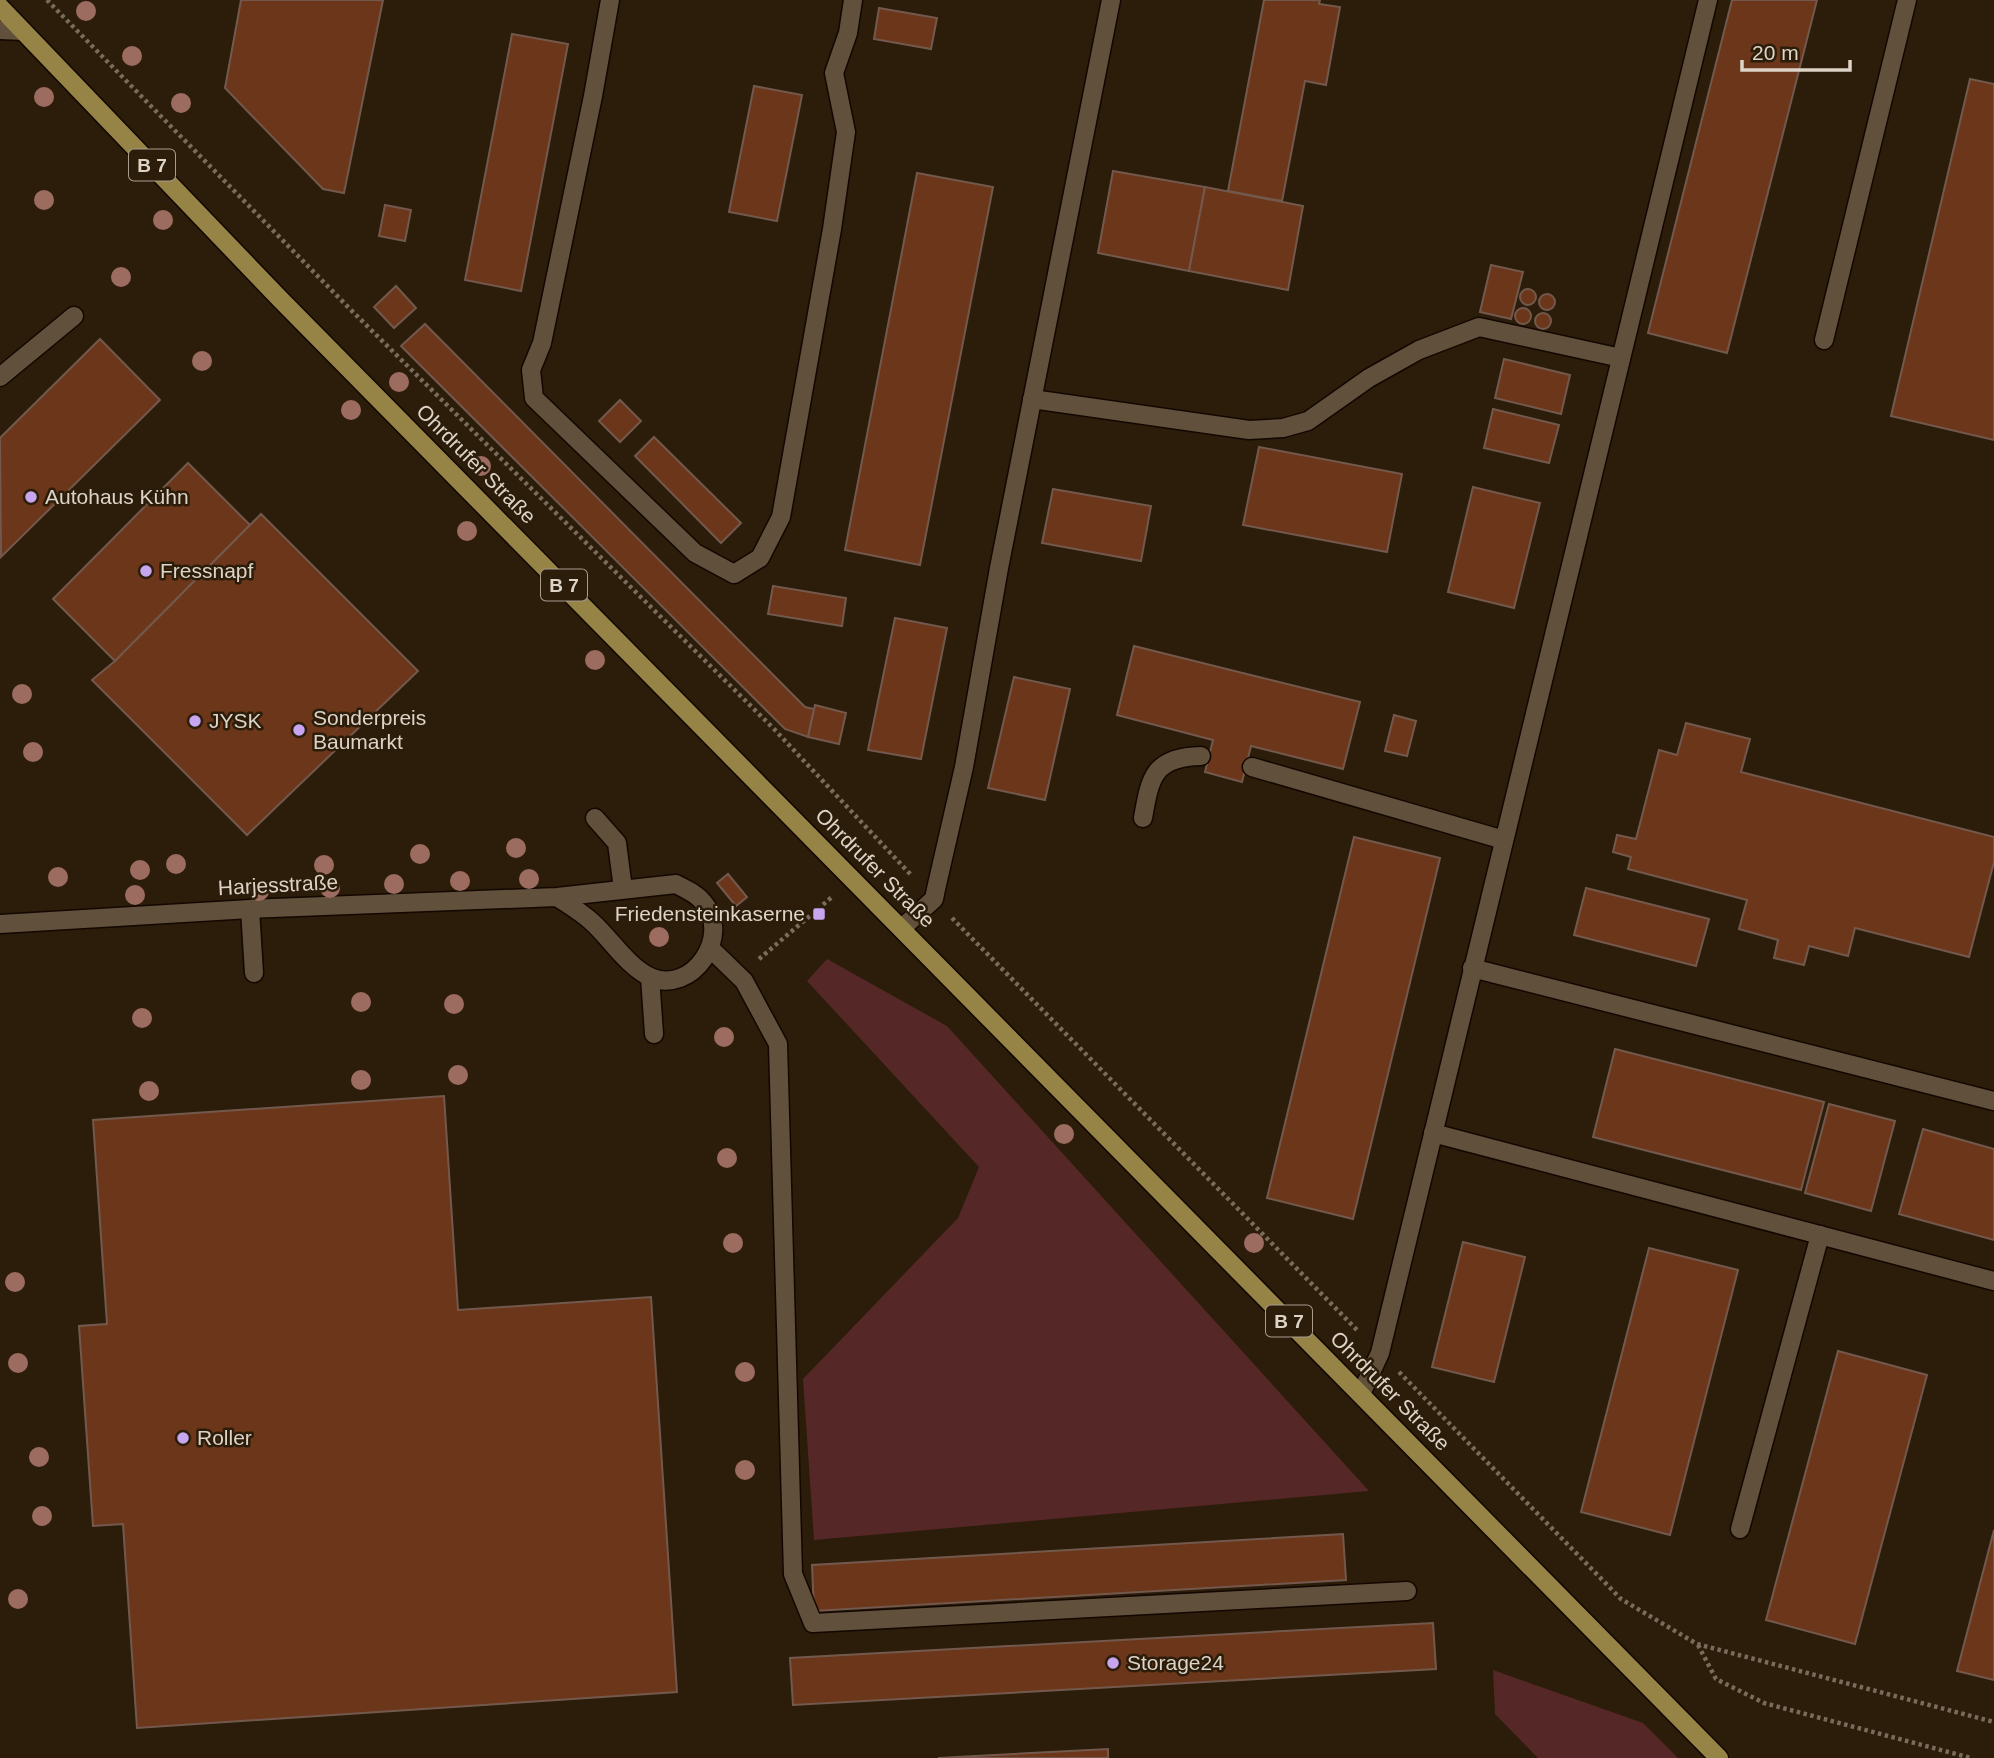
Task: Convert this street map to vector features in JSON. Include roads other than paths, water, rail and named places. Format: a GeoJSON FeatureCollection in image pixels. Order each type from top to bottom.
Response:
{"type":"FeatureCollection","features":[{"type":"Feature","properties":{"kind":"main road","name":"Ohrdrufer Straße"},"geometry":{"type":"LineString","coordinates":[[0,7],[280,299],[1719,1758]]}},
{"type":"Feature","properties":{"kind":"street"},"geometry":{"type":"LineString","coordinates":[[610,0],[542,343],[531,370],[534,398],[695,553],[734,574],[761,558],[780,517],[832,229],[846,132],[834,73],[848,33],[853,0]]}},
{"type":"Feature","properties":{"kind":"street"},"geometry":{"type":"LineString","coordinates":[[902,928],[934,899],[964,767],[999,568],[1111,0]]}},
{"type":"Feature","properties":{"kind":"street"},"geometry":{"type":"LineString","coordinates":[[1361,1394],[1380,1353],[1708,0]]}},
{"type":"Feature","properties":{"kind":"street"},"geometry":{"type":"LineString","coordinates":[[1824,340],[1907,0]]}},
{"type":"Feature","properties":{"kind":"street"},"geometry":{"type":"LineString","coordinates":[[0,30],[23,31]]}},
{"type":"Feature","properties":{"kind":"street"},"geometry":{"type":"LineString","coordinates":[[0,377],[74,316]]}},
{"type":"Feature","properties":{"kind":"street"},"geometry":{"type":"LineString","coordinates":[[1032,399],[1249,430],[1283,428],[1308,421],[1369,378],[1419,350],[1479,327],[1621,358]]}},
{"type":"Feature","properties":{"kind":"street"},"geometry":{"type":"LineString","coordinates":[[1143,818],[1150,781],[1160,768],[1186,757],[1201,757]]}},
{"type":"Feature","properties":{"kind":"street"},"geometry":{"type":"LineString","coordinates":[[1251,767],[1504,840]]}},
{"type":"Feature","properties":{"kind":"street"},"geometry":{"type":"LineString","coordinates":[[595,818],[617,843],[623,889]]}},
{"type":"Feature","properties":{"kind":"street","name":"Harjesstraße"},"geometry":{"type":"LineString","coordinates":[[0,924],[250,909],[557,897],[676,884],[704,902],[711,916],[711,949]]}},
{"type":"Feature","properties":{"kind":"street"},"geometry":{"type":"LineString","coordinates":[[557,897],[592,922],[619,952],[650,977],[668,980],[687,975],[703,961],[711,949],[739,976],[778,1044],[793,1574],[813,1623],[1407,1591]]}},
{"type":"Feature","properties":{"kind":"street"},"geometry":{"type":"LineString","coordinates":[[250,909],[254,973]]}},
{"type":"Feature","properties":{"kind":"street"},"geometry":{"type":"LineString","coordinates":[[1472,968],[1994,1101]]}},
{"type":"Feature","properties":{"kind":"street"},"geometry":{"type":"LineString","coordinates":[[650,977],[654,1034]]}},
{"type":"Feature","properties":{"kind":"street"},"geometry":{"type":"LineString","coordinates":[[1433,1133],[1994,1281]]}},
{"type":"Feature","properties":{"kind":"street"},"geometry":{"type":"LineString","coordinates":[[1740,1529],[1820,1235]]}},
{"type":"Feature","properties":{"kind":"place","name":"Autohaus Kühn"},"geometry":{"type":"Point","coordinates":[31,497]}},
{"type":"Feature","properties":{"kind":"place","name":"Fressnapf"},"geometry":{"type":"Point","coordinates":[146,571]}},
{"type":"Feature","properties":{"kind":"place","name":"JYSK"},"geometry":{"type":"Point","coordinates":[195,721]}},
{"type":"Feature","properties":{"kind":"place","name":"Sonderpreis Baumarkt"},"geometry":{"type":"Point","coordinates":[299,730]}},
{"type":"Feature","properties":{"kind":"place","name":"Friedensteinkaserne"},"geometry":{"type":"Point","coordinates":[819,914]}},
{"type":"Feature","properties":{"kind":"place","name":"Roller"},"geometry":{"type":"Point","coordinates":[183,1438]}},
{"type":"Feature","properties":{"kind":"place","name":"Storage24"},"geometry":{"type":"Point","coordinates":[1113,1663]}}]}
